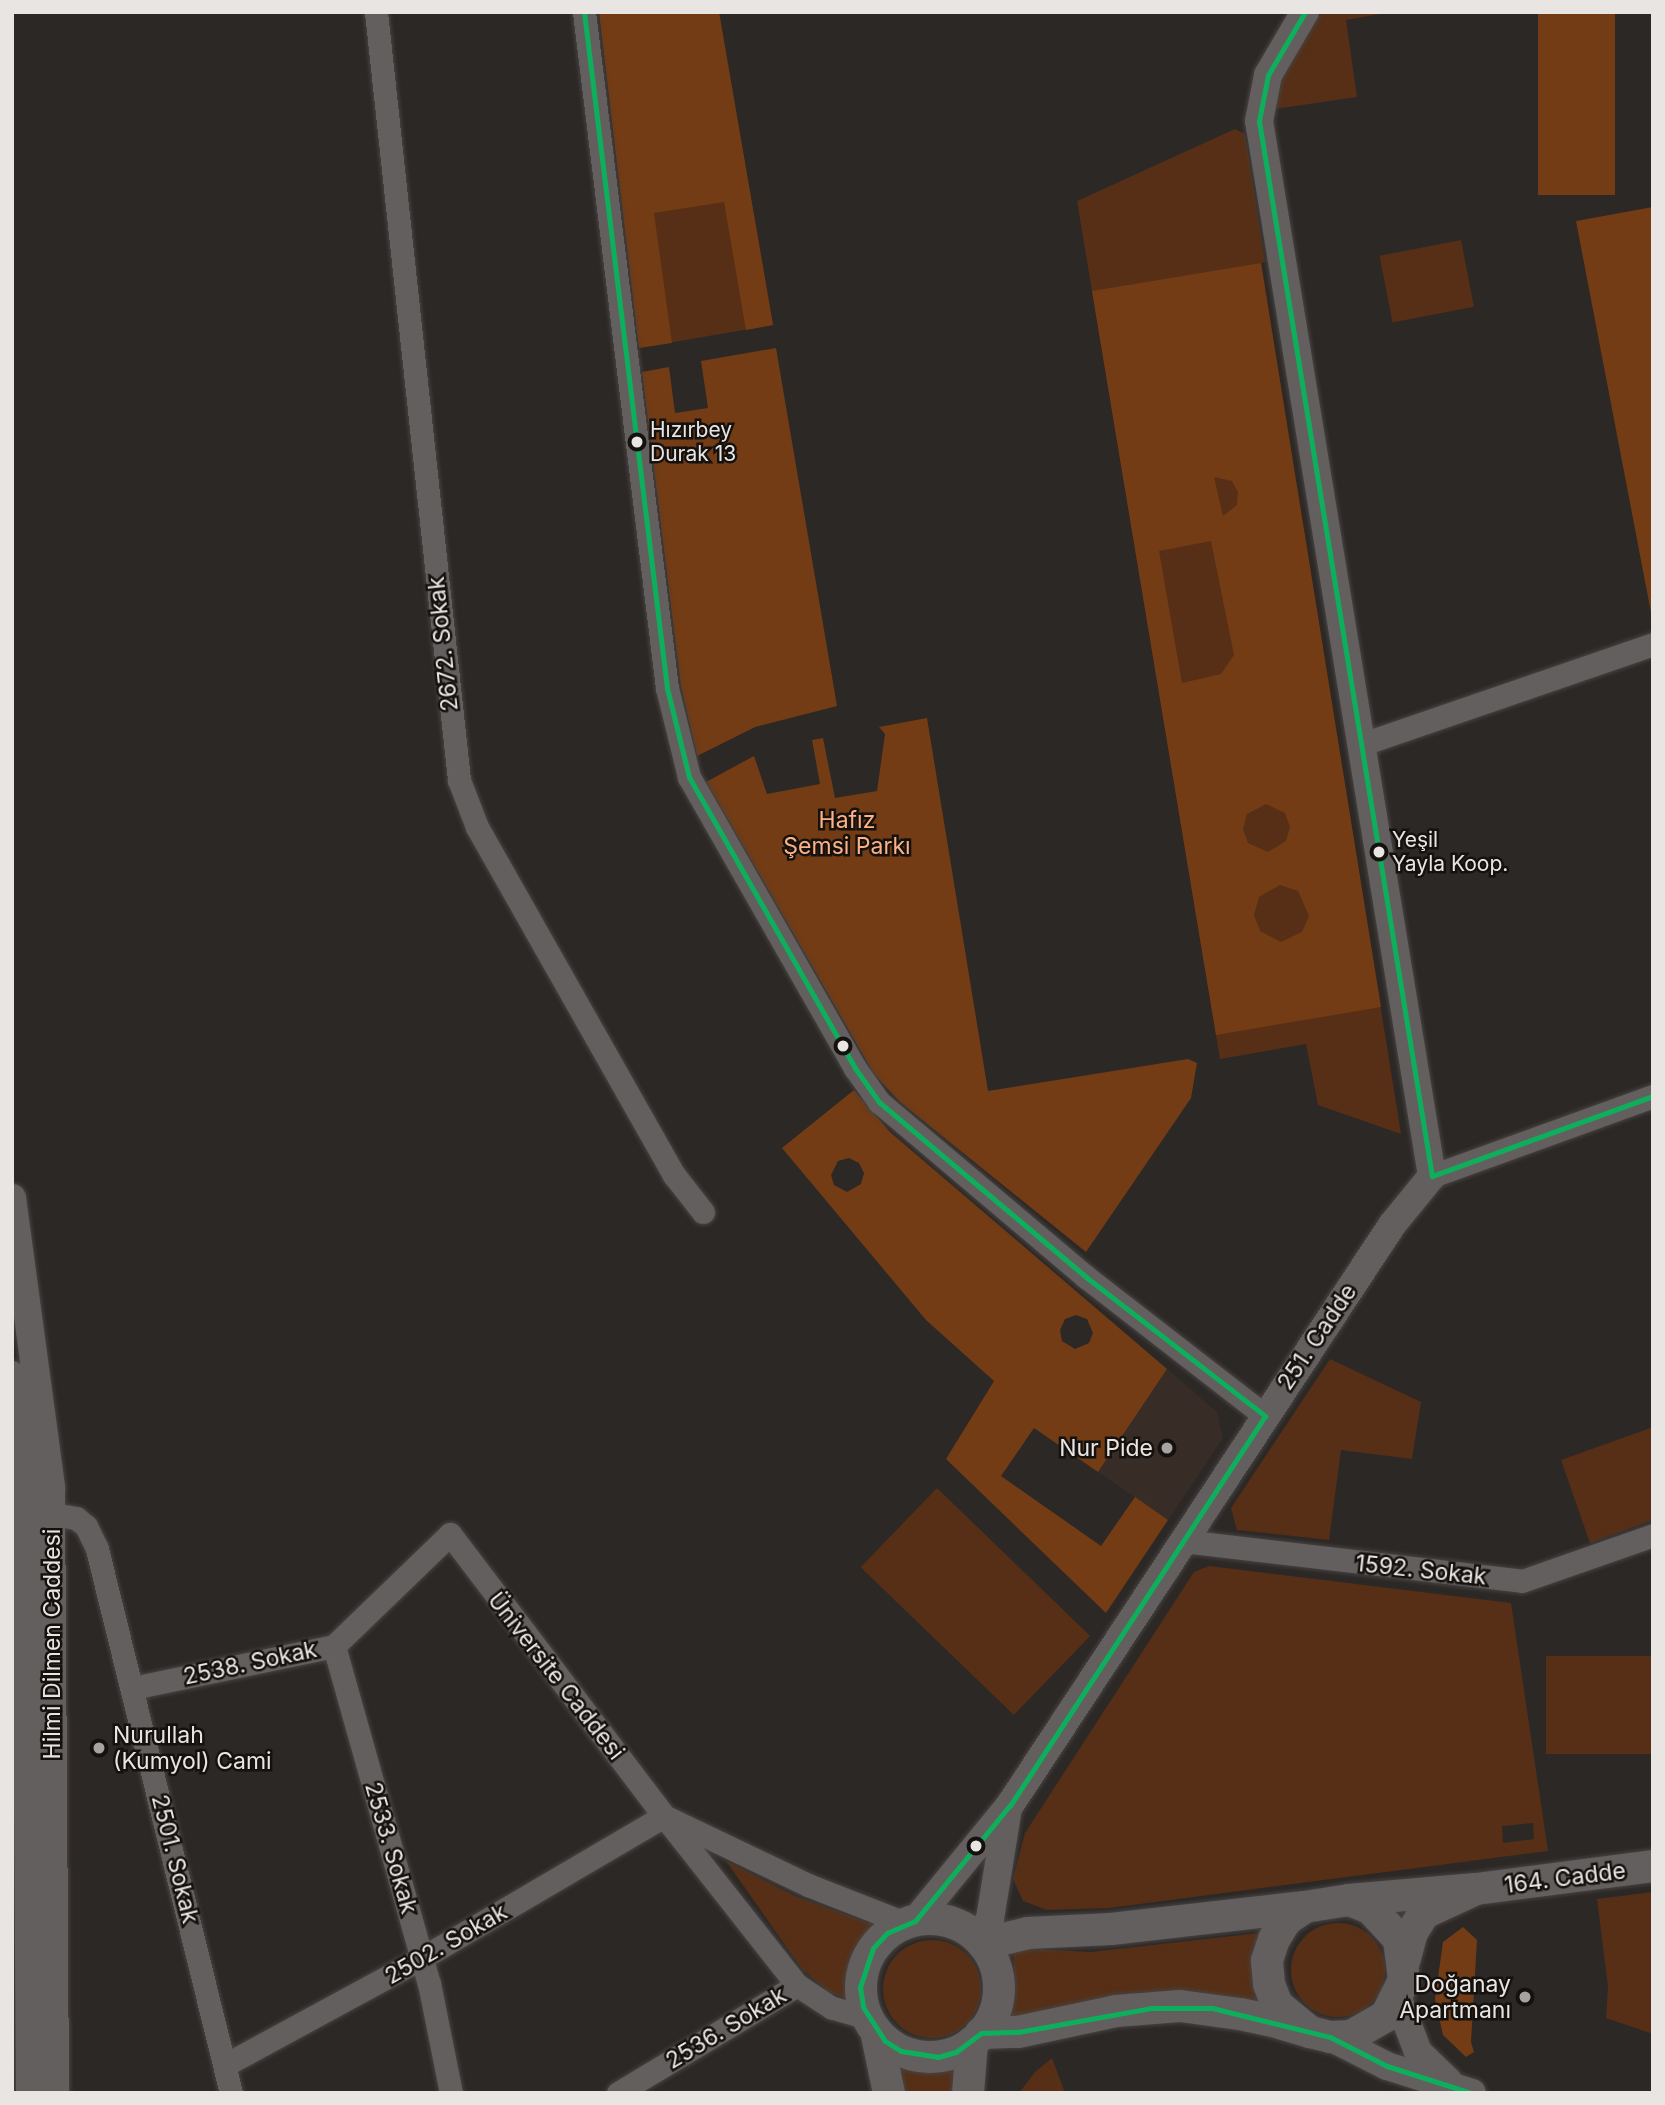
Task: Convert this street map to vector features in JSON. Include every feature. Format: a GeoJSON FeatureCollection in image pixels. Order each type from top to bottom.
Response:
{"type":"FeatureCollection","features":[{"type":"Feature","properties":{"kind":"main road","name":"164. Cadde"},"geometry":{"type":"LineString","coordinates":[[1349,1900],[1476,1889],[1653,1866]]}},
{"type":"Feature","properties":{"kind":"main road","name":"164. Cadde"},"geometry":{"type":"LineString","coordinates":[[1405,1959],[1412,1933],[1424,1913],[1476,1889]]}},
{"type":"Feature","properties":{"kind":"main road"},"geometry":{"type":"LineString","coordinates":[[872,2025],[901,2051],[938,2057],[977,2038],[1116,2011],[1180,2006],[1240,2014],[1320,2035],[1370,2029],[1398,1999],[1405,1959],[1388,1922],[1370,1908],[1349,1900],[1111,1929],[1028,1933],[980,1942]]}},
{"type":"Feature","properties":{"kind":"main road"},"geometry":{"type":"LineString","coordinates":[[1305,1907],[1286,1920],[1267,1961],[1269,1984],[1278,2005],[1320,2035]]}},
{"type":"Feature","properties":{"kind":"main road"},"geometry":{"type":"LineString","coordinates":[[889,2093],[860,1987],[864,1966],[880,1940],[910,1922],[946,1920],[980,1942],[998,1975],[999,1994],[994,2012],[977,2038],[968,2093]]}},
{"type":"Feature","properties":{"kind":"street","name":"2672. Sokak"},"geometry":{"type":"LineString","coordinates":[[376,12],[459,780],[477,827],[674,1175],[703,1212]]}},
{"type":"Feature","properties":{"kind":"street"},"geometry":{"type":"LineString","coordinates":[[584,12],[667,688],[694,786],[855,1068],[879,1102],[1086,1277],[1265,1416]]}},
{"type":"Feature","properties":{"kind":"street"},"geometry":{"type":"LineString","coordinates":[[1305,12],[1268,75],[1259,121],[1432,1176],[1653,1096]]}},
{"type":"Feature","properties":{"kind":"street"},"geometry":{"type":"LineString","coordinates":[[1360,745],[1653,644]]}},
{"type":"Feature","properties":{"kind":"street","name":"251. Cadde"},"geometry":{"type":"LineString","coordinates":[[910,1922],[1010,1805],[1392,1225],[1432,1176]]}},
{"type":"Feature","properties":{"kind":"street","name":"Hilmi Dilmen Caddesi"},"geometry":{"type":"LineString","coordinates":[[12,1198],[44,1421],[21,1806],[30,2093]]}},
{"type":"Feature","properties":{"kind":"street","name":"Hilmi Dilmen Caddesi"},"geometry":{"type":"LineString","coordinates":[[12,1375],[39,1511],[55,2093]]}},
{"type":"Feature","properties":{"kind":"street","name":"2501. Sokak"},"geometry":{"type":"LineString","coordinates":[[39,1511],[76,1518],[92,1537],[133,1688],[230,2093]]}},
{"type":"Feature","properties":{"kind":"street","name":"2538. Sokak"},"geometry":{"type":"LineString","coordinates":[[133,1688],[334,1646],[450,1534]]}},
{"type":"Feature","properties":{"kind":"street","name":"Üniversite Caddesi"},"geometry":{"type":"LineString","coordinates":[[450,1534],[664,1816],[797,1985],[832,2008],[872,2025]]}},
{"type":"Feature","properties":{"kind":"street","name":"1592. Sokak"},"geometry":{"type":"LineString","coordinates":[[1183,1541],[1521,1581],[1653,1535]]}},
{"type":"Feature","properties":{"kind":"street","name":"2533. Sokak"},"geometry":{"type":"LineString","coordinates":[[334,1646],[422,1958],[451,2093]]}},
{"type":"Feature","properties":{"kind":"street","name":"251. Cadde"},"geometry":{"type":"LineString","coordinates":[[980,1942],[990,1919],[1000,1841],[1010,1805]]}},
{"type":"Feature","properties":{"kind":"street","name":"Üniversite Caddesi"},"geometry":{"type":"LineString","coordinates":[[664,1816],[808,1885],[910,1922]]}},
{"type":"Feature","properties":{"kind":"street","name":"2502. Sokak"},"geometry":{"type":"LineString","coordinates":[[225,2065],[422,1958],[664,1816]]}},
{"type":"Feature","properties":{"kind":"street","name":"2536. Sokak"},"geometry":{"type":"LineString","coordinates":[[627,2090],[797,1985]]}},
{"type":"Feature","properties":{"kind":"street"},"geometry":{"type":"LineString","coordinates":[[1398,1999],[1418,2052],[1435,2072],[1464,2090]]}},
{"type":"Feature","properties":{"kind":"street"},"geometry":{"type":"LineString","coordinates":[[1320,2035],[1387,2066],[1464,2090]]}},
{"type":"Feature","properties":{"kind":"shaded area"},"geometry":{"type":"Polygon","coordinates":[[[599,12],[719,12],[773,325],[639,348],[599,12]]]}},
{"type":"Feature","properties":{"kind":"shaded area"},"geometry":{"type":"Polygon","coordinates":[[[1322,12],[1392,12],[1346,20],[1357,97],[1275,109],[1282,78],[1322,12]]]}},
{"type":"Feature","properties":{"kind":"shaded area"},"geometry":{"type":"Polygon","coordinates":[[[1235,129],[1245,134],[1265,262],[1261,263],[1401,1134],[1318,1105],[1306,1044],[1220,1059],[1077,201],[1235,129]]]}},
{"type":"Feature","properties":{"kind":"shaded area"},"geometry":{"type":"Polygon","coordinates":[[[1461,240],[1474,307],[1392,323],[1380,256],[1461,240]]]}},
{"type":"Feature","properties":{"kind":"shaded area"},"geometry":{"type":"Polygon","coordinates":[[[1330,1359],[1421,1402],[1412,1459],[1341,1450],[1329,1540],[1237,1530],[1231,1508],[1330,1359]]]}},
{"type":"Feature","properties":{"kind":"shaded area"},"geometry":{"type":"Polygon","coordinates":[[[1167,1369],[1217,1412],[1223,1438],[1168,1520],[1098,1472],[1167,1369]]]}},
{"type":"Feature","properties":{"kind":"shaded area"},"geometry":{"type":"Polygon","coordinates":[[[1653,1427],[1653,1520],[1590,1543],[1561,1460],[1653,1427]]]}},
{"type":"Feature","properties":{"kind":"shaded area"},"geometry":{"type":"Polygon","coordinates":[[[937,1488],[1090,1636],[1014,1715],[861,1567],[937,1488]]]}},
{"type":"Feature","properties":{"kind":"shaded area"},"geometry":{"type":"Polygon","coordinates":[[[1209,1566],[1511,1603],[1548,1851],[1109,1908],[1047,1910],[1023,1901],[1013,1879],[1025,1833],[1194,1572],[1209,1566]],[[1533,1823],[1502,1826],[1503,1843],[1534,1839],[1533,1823]]]}},
{"type":"Feature","properties":{"kind":"shaded area"},"geometry":{"type":"Polygon","coordinates":[[[1546,1656],[1653,1656],[1653,1754],[1546,1754],[1546,1656]]]}},
{"type":"Feature","properties":{"kind":"shaded area"},"geometry":{"type":"Polygon","coordinates":[[[726,1861],[795,1896],[874,1925],[855,1962],[850,2000],[829,1992],[802,1969],[726,1861]]]}},
{"type":"Feature","properties":{"kind":"shaded area"},"geometry":{"type":"Polygon","coordinates":[[[1653,1892],[1653,2034],[1606,2018],[1608,1987],[1597,1899],[1653,1892]]]}},
{"type":"Feature","properties":{"kind":"shaded area"},"geometry":{"type":"Polygon","coordinates":[[[1338,1923],[1356,1927],[1371,1937],[1381,1952],[1385,1970],[1381,1988],[1371,2003],[1356,2013],[1338,2017],[1320,2013],[1305,2003],[1295,1988],[1291,1970],[1295,1952],[1305,1937],[1320,1927],[1338,1923]]]}},
{"type":"Feature","properties":{"kind":"shaded area"},"geometry":{"type":"Polygon","coordinates":[[[1259,1933],[1255,1951],[1262,2003],[1198,1992],[1141,1992],[1009,2022],[1015,1990],[1013,1948],[1091,1952],[1259,1933]]]}},
{"type":"Feature","properties":{"kind":"shaded area"},"geometry":{"type":"Polygon","coordinates":[[[932,1940],[951,1943],[967,1954],[978,1970],[981,1989],[978,2008],[967,2024],[951,2035],[932,2038],[913,2035],[897,2024],[886,2008],[883,1989],[886,1970],[897,1954],[913,1943],[932,1940]]]}},
{"type":"Feature","properties":{"kind":"shaded area"},"geometry":{"type":"Polygon","coordinates":[[[1052,2058],[1065,2093],[1019,2093],[1035,2072],[1052,2058]]]}},
{"type":"Feature","properties":{"kind":"shaded area"},"geometry":{"type":"Polygon","coordinates":[[[894,2060],[918,2070],[960,2069],[956,2093],[904,2093],[894,2060]]]}},
{"type":"Feature","properties":{"kind":"green space"},"geometry":{"type":"Polygon","coordinates":[[[599,12],[719,12],[773,325],[746,330],[724,202],[654,213],[672,343],[639,348],[599,12]]]}},
{"type":"Feature","properties":{"kind":"green space"},"geometry":{"type":"Polygon","coordinates":[[[1538,12],[1615,12],[1615,195],[1538,195],[1538,12]]]}},
{"type":"Feature","properties":{"kind":"green space"},"geometry":{"type":"Polygon","coordinates":[[[1653,207],[1653,623],[1576,221],[1653,207]]]}},
{"type":"Feature","properties":{"kind":"green space"},"geometry":{"type":"Polygon","coordinates":[[[1261,263],[1381,1007],[1216,1035],[1092,291],[1261,263]],[[1214,477],[1223,516],[1237,505],[1238,492],[1232,481],[1214,477]],[[1211,541],[1159,551],[1182,683],[1221,674],[1234,655],[1211,541]],[[1266,804],[1247,814],[1243,829],[1248,843],[1268,852],[1286,841],[1290,827],[1285,813],[1266,804]],[[1280,885],[1259,897],[1254,915],[1260,931],[1281,942],[1302,932],[1309,916],[1298,891],[1280,885]]]}},
{"type":"Feature","properties":{"kind":"green space"},"geometry":{"type":"Polygon","coordinates":[[[776,348],[837,706],[755,727],[697,756],[681,687],[642,372],[669,367],[675,413],[708,408],[701,361],[776,348]]]}},
{"type":"Feature","properties":{"kind":"green space","name":"Hafız Şemsi Parkı"},"geometry":{"type":"Polygon","coordinates":[[[927,718],[988,1091],[1188,1059],[1197,1063],[1191,1098],[1086,1252],[900,1102],[874,1074],[706,782],[754,756],[767,794],[820,784],[812,740],[823,738],[835,798],[877,791],[885,734],[879,727],[927,718]]]}},
{"type":"Feature","properties":{"kind":"green space"},"geometry":{"type":"Polygon","coordinates":[[[854,1090],[890,1132],[1167,1369],[1098,1472],[1034,1428],[1001,1476],[1101,1546],[1135,1497],[1168,1520],[1106,1613],[946,1459],[994,1381],[926,1320],[782,1148],[854,1090]],[[849,1158],[838,1161],[831,1175],[834,1185],[847,1192],[861,1184],[864,1173],[859,1163],[849,1158]],[[1076,1315],[1065,1319],[1060,1330],[1062,1341],[1075,1349],[1089,1343],[1093,1333],[1087,1319],[1076,1315]]]}},
{"type":"Feature","properties":{"kind":"green space"},"geometry":{"type":"Polygon","coordinates":[[[1463,1927],[1477,1940],[1471,2042],[1474,2052],[1466,2057],[1443,2035],[1435,1999],[1443,1942],[1463,1927]]]}},
{"type":"Feature","properties":{"kind":"transit line"},"geometry":{"type":"LineString","coordinates":[[584,12],[667,688],[689,777],[855,1068],[879,1102],[1086,1277],[1265,1416],[1010,1805],[915,1921],[887,1933],[873,1948],[860,1987],[863,2007],[885,2041],[901,2051],[938,2057],[956,2052],[981,2033],[1018,2032],[1151,2008],[1212,2008],[1330,2037],[1387,2066],[1471,2093]]}},
{"type":"Feature","properties":{"kind":"transit line"},"geometry":{"type":"LineString","coordinates":[[1305,12],[1268,75],[1259,121],[1432,1176],[1653,1096]]}},
{"type":"Feature","properties":{"kind":"place","name":"Hızırbey Durak 13"},"geometry":{"type":"Point","coordinates":[637,442]}},
{"type":"Feature","properties":{"kind":"place","name":"Yeşil Yayla Koop."},"geometry":{"type":"Point","coordinates":[1379,852]}},
{"type":"Feature","properties":{"kind":"place","name":"Nur Pide"},"geometry":{"type":"Point","coordinates":[1167,1448]}},
{"type":"Feature","properties":{"kind":"place","name":"Nurullah (Kumyol) Cami"},"geometry":{"type":"Point","coordinates":[99,1748]}},
{"type":"Feature","properties":{"kind":"place","name":"Doğanay Apartmanı"},"geometry":{"type":"Point","coordinates":[1525,1997]}}]}
